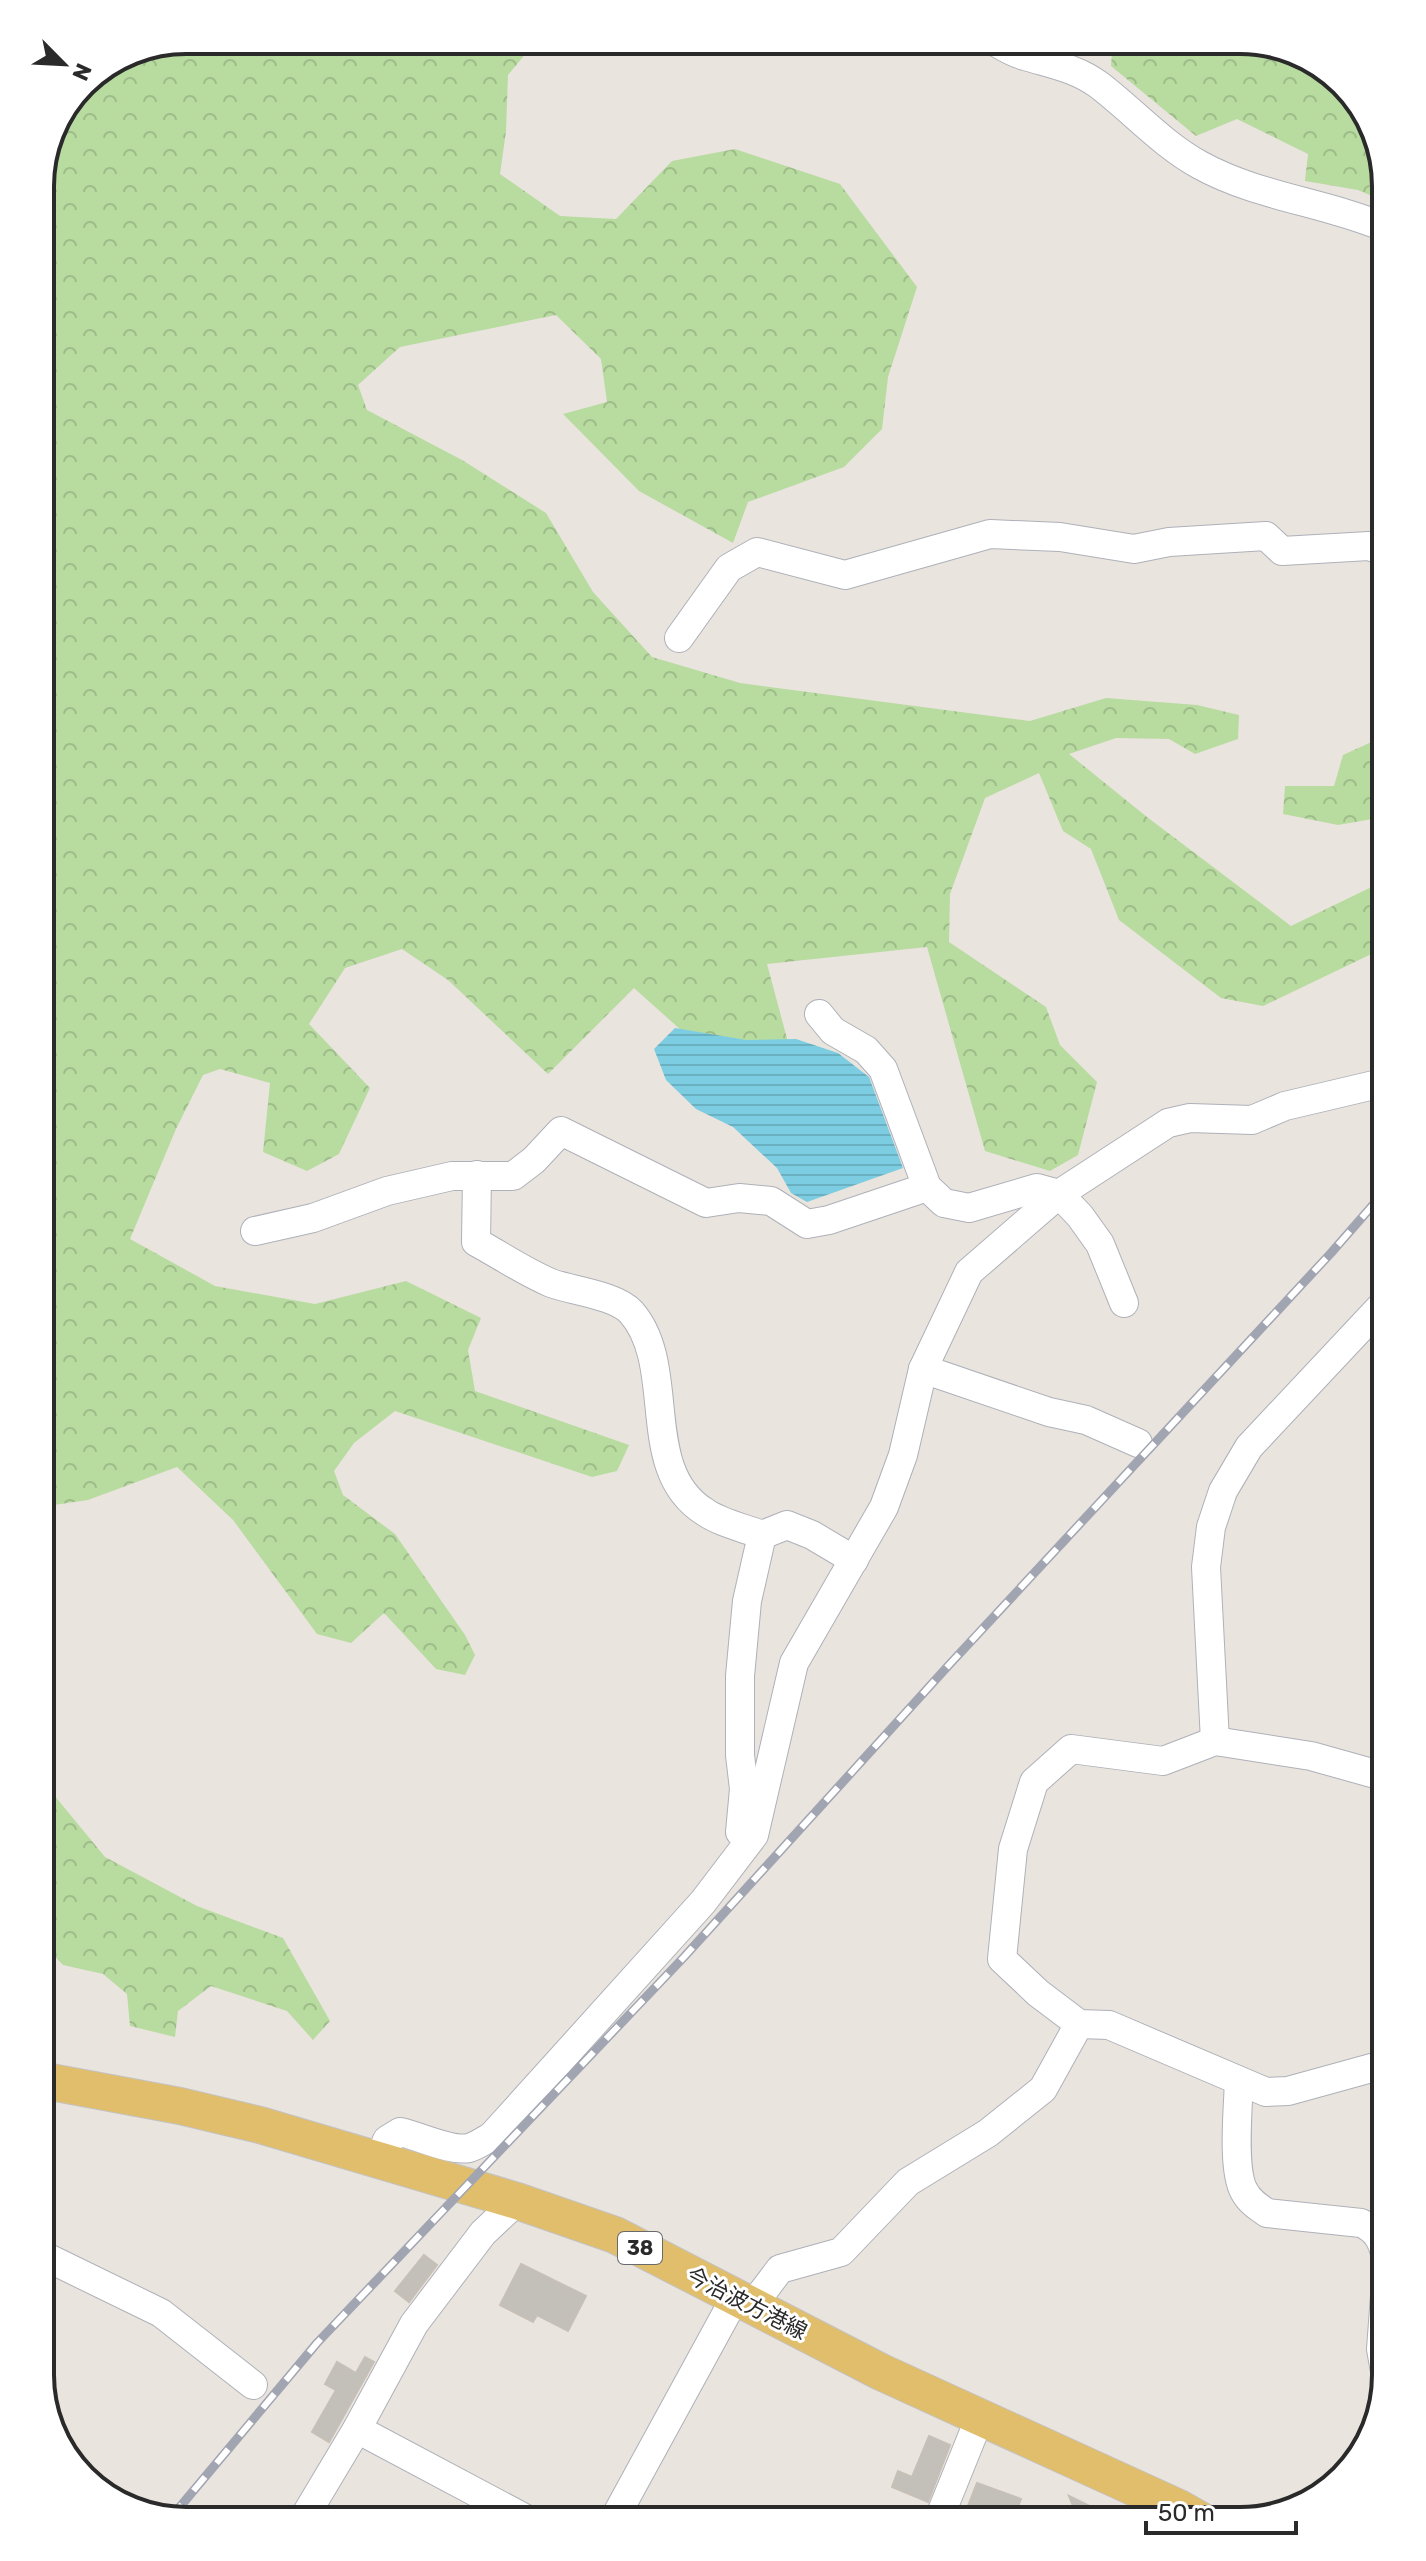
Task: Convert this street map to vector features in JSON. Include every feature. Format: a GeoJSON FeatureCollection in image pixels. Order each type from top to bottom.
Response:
{"type":"FeatureCollection","features":[{"type":"Feature","properties":{"kind":"main road","name":"今治波方港線"},"geometry":{"type":"LineString","coordinates":[[54,2083],[180,2106],[260,2125],[517,2201],[615,2235],[881,2372],[1177,2507]]}},
{"type":"Feature","properties":{"kind":"street"},"geometry":{"type":"LineString","coordinates":[[1019,54],[1066,66],[1098,84],[1152,131],[1199,164],[1248,187],[1372,222]]}},
{"type":"Feature","properties":{"kind":"street"},"geometry":{"type":"LineString","coordinates":[[679,638],[729,568],[757,552],[845,575],[990,534],[1060,537],[1134,549],[1169,542],[1266,536],[1282,551],[1372,547]]}},
{"type":"Feature","properties":{"kind":"street"},"geometry":{"type":"LineString","coordinates":[[819,1014],[833,1031],[866,1050],[883,1069],[927,1187],[944,1203],[969,1208],[1037,1188],[1059,1194],[1100,1244],[1124,1303]]}},
{"type":"Feature","properties":{"kind":"street"},"geometry":{"type":"LineString","coordinates":[[379,2160],[387,2140],[400,2132],[421,2136],[451,2149],[470,2148],[492,2136],[703,1902],[754,1835],[794,1663],[884,1507],[903,1455],[923,1369],[969,1272],[1059,1194],[1168,1123],[1190,1118],[1252,1120],[1285,1106],[1372,1085]]}},
{"type":"Feature","properties":{"kind":"street"},"geometry":{"type":"LineString","coordinates":[[255,1231],[313,1218],[387,1191],[452,1176],[513,1176],[534,1160],[561,1131],[706,1203],[739,1198],[771,1201],[807,1224],[829,1220],[927,1187]]}},
{"type":"Feature","properties":{"kind":"street"},"geometry":{"type":"LineString","coordinates":[[477,1175],[476,1242],[552,1283],[600,1296],[629,1310],[649,1341],[666,1451],[678,1486],[704,1512],[762,1535],[787,1525],[812,1535],[854,1560]]}},
{"type":"Feature","properties":{"kind":"street"},"geometry":{"type":"LineString","coordinates":[[1215,1741],[1206,1567],[1211,1527],[1223,1491],[1249,1447],[1372,1316]]}},
{"type":"Feature","properties":{"kind":"street"},"geometry":{"type":"LineString","coordinates":[[923,1369],[1049,1412],[1086,1420],[1138,1443]]}},
{"type":"Feature","properties":{"kind":"street"},"geometry":{"type":"LineString","coordinates":[[737,1857],[744,1789],[740,1755],[740,1676],[747,1601],[762,1535]]}},
{"type":"Feature","properties":{"kind":"street"},"geometry":{"type":"LineString","coordinates":[[1372,1773],[1311,1756],[1215,1741],[1163,1761],[1071,1749],[1034,1782],[1013,1849],[1002,1959],[1038,1993],[1079,2024],[1109,2025],[1266,2092],[1288,2091],[1372,2068]]}},
{"type":"Feature","properties":{"kind":"street"},"geometry":{"type":"LineString","coordinates":[[621,2507],[744,2301],[780,2269],[841,2252],[908,2182],[988,2133],[1035,2096],[1043,2089],[1079,2024]]}},
{"type":"Feature","properties":{"kind":"street"},"geometry":{"type":"LineString","coordinates":[[1239,2081],[1238,2171],[1242,2189],[1254,2205],[1267,2213],[1361,2223],[1372,2228]]}},
{"type":"Feature","properties":{"kind":"street"},"geometry":{"type":"LineString","coordinates":[[310,2507],[414,2324],[483,2233],[517,2201]]}},
{"type":"Feature","properties":{"kind":"street"},"geometry":{"type":"LineString","coordinates":[[54,2261],[161,2313],[253,2385]]}},
{"type":"Feature","properties":{"kind":"street"},"geometry":{"type":"LineString","coordinates":[[944,2507],[980,2417]]}},
{"type":"Feature","properties":{"kind":"street"},"geometry":{"type":"LineString","coordinates":[[357,2429],[504,2507]]}},
{"type":"Feature","properties":{"kind":"green space"},"geometry":{"type":"Polygon","coordinates":[[[525,54],[508,75],[506,131],[500,174],[560,216],[616,219],[672,161],[735,149],[840,184],[917,287],[888,377],[882,429],[844,467],[748,502],[733,543],[639,491],[563,414],[607,402],[601,359],[556,315],[400,347],[358,385],[367,410],[462,460],[546,513],[593,592],[652,657],[740,683],[1030,721],[1106,698],[1197,705],[1239,715],[1238,739],[1195,754],[1169,739],[1116,738],[1069,754],[1291,926],[1372,887],[1372,954],[1263,1006],[1221,998],[1119,920],[1091,849],[1063,831],[1039,773],[985,798],[950,894],[949,942],[1046,1007],[1060,1045],[1097,1082],[1078,1155],[1050,1171],[985,1151],[927,947],[767,964],[789,1046],[691,1039],[634,988],[548,1074],[448,980],[402,949],[345,968],[309,1024],[370,1088],[339,1154],[307,1171],[263,1152],[270,1083],[220,1069],[203,1075],[176,1129],[130,1239],[215,1286],[315,1304],[406,1281],[481,1318],[468,1350],[475,1391],[629,1445],[617,1471],[592,1477],[395,1411],[354,1443],[334,1471],[343,1495],[395,1534],[465,1635],[475,1655],[465,1675],[436,1669],[384,1613],[351,1643],[317,1634],[233,1520],[177,1467],[88,1500],[54,1505],[54,177],[58,152],[83,104],[104,104],[104,83],[143,61],[169,55],[525,54]]]}},
{"type":"Feature","properties":{"kind":"green space"},"geometry":{"type":"Polygon","coordinates":[[[1112,54],[1249,54],[1283,61],[1298,68],[1327,87],[1350,113],[1368,152],[1372,196],[1358,190],[1305,181],[1308,154],[1237,119],[1196,136],[1111,66],[1112,54]]]}},
{"type":"Feature","properties":{"kind":"green space"},"geometry":{"type":"Polygon","coordinates":[[[1372,742],[1372,819],[1338,825],[1283,814],[1285,786],[1334,786],[1343,755],[1372,742]]]}},
{"type":"Feature","properties":{"kind":"green space"},"geometry":{"type":"Polygon","coordinates":[[[54,1795],[105,1857],[197,1906],[283,1938],[330,2021],[313,2040],[287,2011],[211,1986],[178,2011],[175,2037],[130,2026],[127,1994],[103,1974],[63,1965],[54,1956],[54,1795]]]}},
{"type":"Feature","properties":{"kind":"water"},"geometry":{"type":"Polygon","coordinates":[[[675,1028],[746,1040],[796,1039],[838,1053],[869,1077],[903,1168],[807,1202],[791,1193],[777,1168],[733,1127],[696,1109],[666,1080],[654,1049],[675,1028]]]}},
{"type":"Feature","properties":{"kind":"building"},"geometry":{"type":"Polygon","coordinates":[[[424,2255],[437,2265],[409,2302],[395,2291],[424,2255]]]}},
{"type":"Feature","properties":{"kind":"building"},"geometry":{"type":"Polygon","coordinates":[[[521,2264],[586,2296],[568,2331],[537,2315],[533,2322],[500,2305],[521,2264]]]}},
{"type":"Feature","properties":{"kind":"building"},"geometry":{"type":"Polygon","coordinates":[[[365,2357],[374,2362],[329,2442],[312,2432],[336,2390],[325,2384],[337,2362],[356,2373],[365,2357]]]}},
{"type":"Feature","properties":{"kind":"building"},"geometry":{"type":"Polygon","coordinates":[[[929,2436],[950,2445],[928,2502],[892,2487],[898,2471],[912,2477],[929,2436]]]}},
{"type":"Feature","properties":{"kind":"building"},"geometry":{"type":"Polygon","coordinates":[[[977,2483],[1021,2499],[1018,2507],[968,2507],[977,2483]]]}},
{"type":"Feature","properties":{"kind":"building"},"geometry":{"type":"Polygon","coordinates":[[[1069,2496],[1091,2507],[1073,2507],[1069,2496]]]}},
{"type":"Feature","properties":{"kind":"railway"},"geometry":{"type":"LineString","coordinates":[[180,2507],[317,2343],[684,1957],[1372,1206]]}}]}
